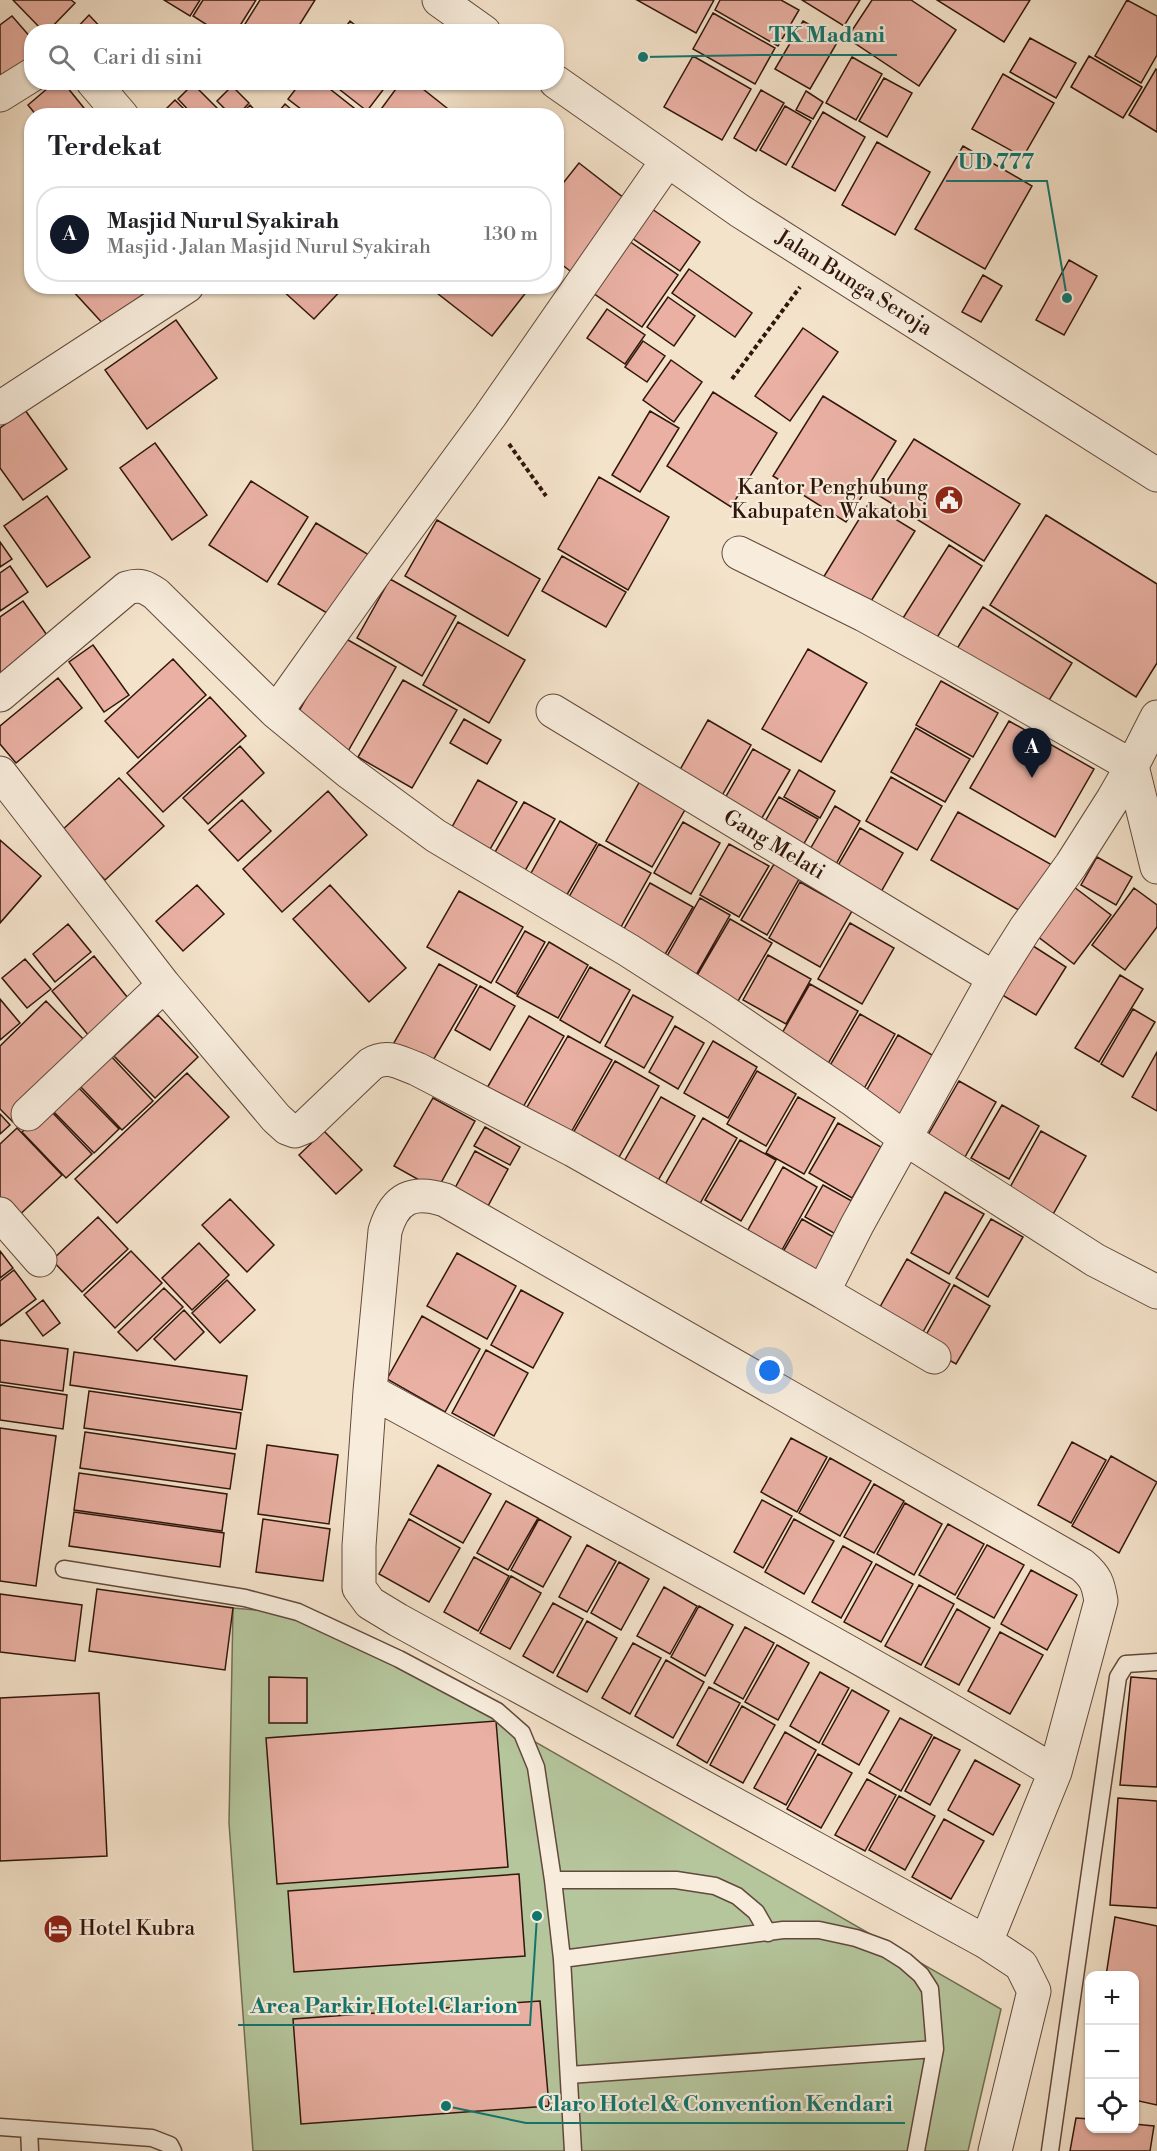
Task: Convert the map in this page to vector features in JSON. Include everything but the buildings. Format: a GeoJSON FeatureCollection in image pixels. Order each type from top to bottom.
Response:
{"type":"FeatureCollection","features":[{"type":"Feature","properties":{"kind":"street"},"geometry":{"type":"LineString","coordinates":[[440,0],[473,24]]}},
{"type":"Feature","properties":{"kind":"street"},"geometry":{"type":"LineString","coordinates":[[0,95],[24,80]]}},
{"type":"Feature","properties":{"kind":"street","name":"Jalan Bunga Seroja"},"geometry":{"type":"LineString","coordinates":[[564,88],[819,262],[1157,475]]}},
{"type":"Feature","properties":{"kind":"street"},"geometry":{"type":"LineString","coordinates":[[100,90],[115,108]]}},
{"type":"Feature","properties":{"kind":"street"},"geometry":{"type":"LineString","coordinates":[[276,712],[490,416],[667,160]]}},
{"type":"Feature","properties":{"kind":"street"},"geometry":{"type":"LineString","coordinates":[[0,408],[175,294]]}},
{"type":"Feature","properties":{"kind":"street"},"geometry":{"type":"LineString","coordinates":[[739,553],[864,615],[1132,766],[1157,867]]}},
{"type":"Feature","properties":{"kind":"street"},"geometry":{"type":"LineString","coordinates":[[0,695],[127,588],[136,585],[147,588],[156,594],[276,712],[350,773],[436,836],[628,950],[842,1092],[906,1138],[1095,1260],[1157,1292]]}},
{"type":"Feature","properties":{"kind":"street","name":"Gang Melati"},"geometry":{"type":"LineString","coordinates":[[554,711],[994,978]]}},
{"type":"Feature","properties":{"kind":"street"},"geometry":{"type":"LineString","coordinates":[[823,1292],[857,1225],[994,978],[1104,813],[1157,717]]}},
{"type":"Feature","properties":{"kind":"street"},"geometry":{"type":"LineString","coordinates":[[0,773],[164,985],[276,1118],[292,1130],[299,1131],[306,1127],[371,1064],[381,1058],[390,1059],[417,1069],[573,1150],[934,1357]]}},
{"type":"Feature","properties":{"kind":"street"},"geometry":{"type":"LineString","coordinates":[[1104,813],[1145,815]]}},
{"type":"Feature","properties":{"kind":"street"},"geometry":{"type":"LineString","coordinates":[[28,1114],[164,985]]}},
{"type":"Feature","properties":{"kind":"street"},"geometry":{"type":"LineString","coordinates":[[986,1942],[1054,1772],[1101,1600],[1099,1586],[1094,1575],[1082,1565],[445,1200],[429,1195],[410,1197],[389,1218],[385,1231],[370,1391],[359,1546],[359,1588],[370,1603],[408,1626],[986,1942],[1021,1965],[1034,1991],[995,2151]]}},
{"type":"Feature","properties":{"kind":"street"},"geometry":{"type":"LineString","coordinates":[[0,1214],[40,1260]]}},
{"type":"Feature","properties":{"kind":"street"},"geometry":{"type":"LineString","coordinates":[[370,1391],[852,1654],[960,1715],[1054,1772]]}},
{"type":"Feature","properties":{"kind":"lane"},"geometry":{"type":"LineString","coordinates":[[64,1569],[245,1598],[298,1612],[399,1659],[497,1711],[522,1733],[536,1767],[553,1880],[562,1959],[573,2151]]}},
{"type":"Feature","properties":{"kind":"lane"},"geometry":{"type":"LineString","coordinates":[[1050,2151],[1118,1677],[1126,1664],[1157,1662]]}},
{"type":"Feature","properties":{"kind":"lane"},"geometry":{"type":"LineString","coordinates":[[553,1880],[676,1880],[715,1886],[737,1896],[756,1912],[768,1933]]}},
{"type":"Feature","properties":{"kind":"lane"},"geometry":{"type":"LineString","coordinates":[[562,1959],[783,1930],[819,1930],[856,1938],[886,1949],[921,1975],[930,1989],[935,2049],[916,2151]]}},
{"type":"Feature","properties":{"kind":"lane"},"geometry":{"type":"LineString","coordinates":[[568,2075],[935,2049]]}},
{"type":"Feature","properties":{"kind":"lane"},"geometry":{"type":"LineString","coordinates":[[0,2127],[152,2138],[170,2145],[173,2151]]}},
{"type":"Feature","properties":{"kind":"lane"},"geometry":{"type":"LineString","coordinates":[[29,2129],[30,2151]]}},
{"type":"Feature","properties":{"kind":"path"},"geometry":{"type":"LineString","coordinates":[[732,379],[819,262]]}},
{"type":"Feature","properties":{"kind":"path"},"geometry":{"type":"LineString","coordinates":[[490,416],[546,496]]}},
{"type":"Feature","properties":{"kind":"green space"},"geometry":{"type":"Polygon","coordinates":[[[233,1608],[314,1615],[1001,2009],[968,2151],[253,2151],[229,1823],[233,1608]]]}},
{"type":"Feature","properties":{"kind":"place","name":"TK Madani"},"geometry":{"type":"Point","coordinates":[643,57]}},
{"type":"Feature","properties":{"kind":"place","name":"UD 777"},"geometry":{"type":"Point","coordinates":[1067,298]}},
{"type":"Feature","properties":{"kind":"place","name":"Kantor Penghubung Kabupaten Wakatobi"},"geometry":{"type":"Point","coordinates":[949,500]}},
{"type":"Feature","properties":{"kind":"place","name":"Masjid Nurul Syakirah"},"geometry":{"type":"Point","coordinates":[1032,778]}},
{"type":"Feature","properties":{"kind":"place","name":"Area Parkir Hotel Clarion"},"geometry":{"type":"Point","coordinates":[537,1916]}},
{"type":"Feature","properties":{"kind":"place","name":"Hotel Kubra"},"geometry":{"type":"Point","coordinates":[58,1929]}},
{"type":"Feature","properties":{"kind":"place","name":"Claro Hotel & Convention Kendari"},"geometry":{"type":"Point","coordinates":[446,2106]}}]}
